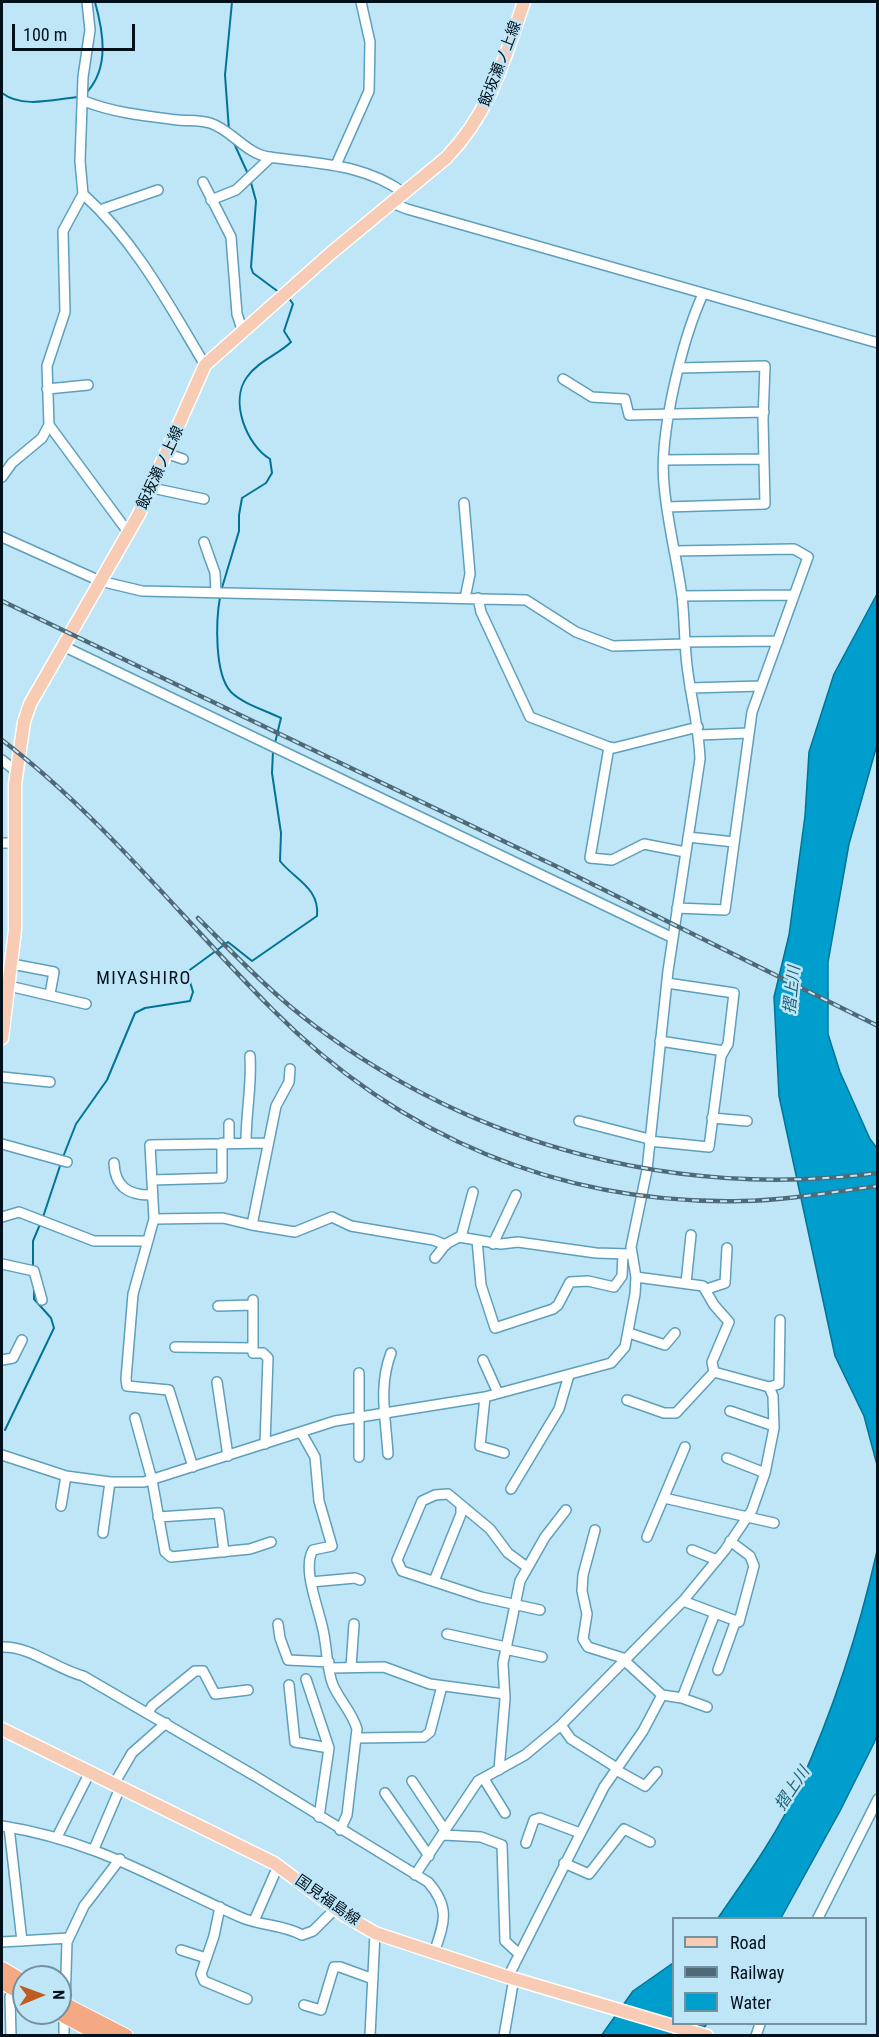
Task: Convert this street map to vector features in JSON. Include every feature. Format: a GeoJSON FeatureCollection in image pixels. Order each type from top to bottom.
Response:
{"type":"FeatureCollection","features":[{"type":"Feature","properties":{"kind":"highway"},"geometry":{"type":"LineString","coordinates":[[2,1969],[12,1981]]}},
{"type":"Feature","properties":{"kind":"highway"},"geometry":{"type":"LineString","coordinates":[[72,2013],[126,2036]]}},
{"type":"Feature","properties":{"kind":"highway"},"geometry":{"type":"LineString","coordinates":[[72,2016],[102,2036]]}},
{"type":"Feature","properties":{"kind":"main road","name":"飯坂瀬ノ上線"},"geometry":{"type":"LineString","coordinates":[[2,1038],[4,1006],[12,964],[17,772],[26,712],[152,488],[165,453],[205,365],[446,158],[479,119],[493,90],[524,2]]}},
{"type":"Feature","properties":{"kind":"main road","name":"国見福島線"},"geometry":{"type":"LineString","coordinates":[[2,1729],[278,1866],[335,1909],[375,1933],[530,1983],[707,2036]]}},
{"type":"Feature","properties":{"kind":"street"},"geometry":{"type":"LineString","coordinates":[[2,477],[12,463],[42,438],[49,425],[47,389],[50,351],[65,312],[63,231],[83,194],[80,161],[90,30],[87,2]]}},
{"type":"Feature","properties":{"kind":"street"},"geometry":{"type":"LineString","coordinates":[[336,165],[369,91],[370,42],[361,2]]}},
{"type":"Feature","properties":{"kind":"street"},"geometry":{"type":"LineString","coordinates":[[84,96],[140,116],[208,122],[225,130],[259,154],[336,165],[373,174],[404,193]]}},
{"type":"Feature","properties":{"kind":"street"},"geometry":{"type":"LineString","coordinates":[[211,200],[236,190],[271,157]]}},
{"type":"Feature","properties":{"kind":"street"},"geometry":{"type":"LineString","coordinates":[[203,182],[231,237],[237,314],[243,332]]}},
{"type":"Feature","properties":{"kind":"street"},"geometry":{"type":"LineString","coordinates":[[99,210],[158,190]]}},
{"type":"Feature","properties":{"kind":"street"},"geometry":{"type":"LineString","coordinates":[[83,194],[99,210],[161,288],[205,365]]}},
{"type":"Feature","properties":{"kind":"street"},"geometry":{"type":"LineString","coordinates":[[392,203],[878,343]]}},
{"type":"Feature","properties":{"kind":"street"},"geometry":{"type":"LineString","coordinates":[[477,1240],[481,1285],[495,1328],[553,1309],[558,1305],[570,1282],[588,1281],[614,1287],[622,1276],[641,1208],[667,983],[700,759],[685,643],[682,596],[663,483],[664,460],[679,368],[687,335],[704,294]]}},
{"type":"Feature","properties":{"kind":"street"},"geometry":{"type":"LineString","coordinates":[[667,507],[765,504],[765,366],[679,368]]}},
{"type":"Feature","properties":{"kind":"street"},"geometry":{"type":"LineString","coordinates":[[563,379],[592,398],[622,397],[626,400],[628,415],[764,412]]}},
{"type":"Feature","properties":{"kind":"street"},"geometry":{"type":"LineString","coordinates":[[47,389],[88,386]]}},
{"type":"Feature","properties":{"kind":"street"},"geometry":{"type":"LineString","coordinates":[[49,425],[128,532]]}},
{"type":"Feature","properties":{"kind":"street"},"geometry":{"type":"LineString","coordinates":[[165,453],[183,459]]}},
{"type":"Feature","properties":{"kind":"street"},"geometry":{"type":"LineString","coordinates":[[664,460],[764,459]]}},
{"type":"Feature","properties":{"kind":"street"},"geometry":{"type":"LineString","coordinates":[[152,488],[204,499]]}},
{"type":"Feature","properties":{"kind":"street"},"geometry":{"type":"LineString","coordinates":[[464,503],[470,574],[465,598]]}},
{"type":"Feature","properties":{"kind":"street"},"geometry":{"type":"LineString","coordinates":[[2,537],[100,581],[142,591],[526,600],[576,632],[613,646],[778,641]]}},
{"type":"Feature","properties":{"kind":"street"},"geometry":{"type":"LineString","coordinates":[[204,542],[215,573],[216,592]]}},
{"type":"Feature","properties":{"kind":"street"},"geometry":{"type":"LineString","coordinates":[[674,551],[794,549],[808,557],[761,686],[748,734],[725,910],[677,908]]}},
{"type":"Feature","properties":{"kind":"street"},"geometry":{"type":"LineString","coordinates":[[682,596],[794,595]]}},
{"type":"Feature","properties":{"kind":"street"},"geometry":{"type":"LineString","coordinates":[[478,598],[481,612],[530,717],[615,748],[698,731],[748,734]]}},
{"type":"Feature","properties":{"kind":"street"},"geometry":{"type":"LineString","coordinates":[[63,645],[673,938]]}},
{"type":"Feature","properties":{"kind":"street"},"geometry":{"type":"LineString","coordinates":[[690,688],[761,686]]}},
{"type":"Feature","properties":{"kind":"street"},"geometry":{"type":"LineString","coordinates":[[609,747],[590,858],[612,860],[644,844],[685,852]]}},
{"type":"Feature","properties":{"kind":"street"},"geometry":{"type":"LineString","coordinates":[[2,760],[17,772]]}},
{"type":"Feature","properties":{"kind":"street"},"geometry":{"type":"LineString","coordinates":[[688,837],[734,842]]}},
{"type":"Feature","properties":{"kind":"street"},"geometry":{"type":"LineString","coordinates":[[2,843],[15,843]]}},
{"type":"Feature","properties":{"kind":"street"},"geometry":{"type":"LineString","coordinates":[[12,964],[54,972],[50,994]]}},
{"type":"Feature","properties":{"kind":"street"},"geometry":{"type":"LineString","coordinates":[[579,1120],[649,1140],[708,1147],[721,1056],[728,1044],[734,993],[667,983]]}},
{"type":"Feature","properties":{"kind":"street"},"geometry":{"type":"LineString","coordinates":[[9,986],[86,1004]]}},
{"type":"Feature","properties":{"kind":"street"},"geometry":{"type":"LineString","coordinates":[[660,1041],[724,1051]]}},
{"type":"Feature","properties":{"kind":"street"},"geometry":{"type":"LineString","coordinates":[[246,1142],[246,1108],[252,1087],[250,1056]]}},
{"type":"Feature","properties":{"kind":"street"},"geometry":{"type":"LineString","coordinates":[[252,1225],[277,1101],[289,1082],[290,1069]]}},
{"type":"Feature","properties":{"kind":"street"},"geometry":{"type":"LineString","coordinates":[[2,1077],[50,1082]]}},
{"type":"Feature","properties":{"kind":"street"},"geometry":{"type":"LineString","coordinates":[[712,1118],[747,1122]]}},
{"type":"Feature","properties":{"kind":"street"},"geometry":{"type":"LineString","coordinates":[[152,1180],[222,1178],[229,1124]]}},
{"type":"Feature","properties":{"kind":"street"},"geometry":{"type":"LineString","coordinates":[[193,1467],[169,1390],[133,1388],[128,1386],[126,1379],[133,1294],[154,1219],[150,1145],[268,1143]]}},
{"type":"Feature","properties":{"kind":"street"},"geometry":{"type":"LineString","coordinates":[[2,1144],[67,1162]]}},
{"type":"Feature","properties":{"kind":"street"},"geometry":{"type":"LineString","coordinates":[[114,1163],[115,1178],[122,1186],[132,1193],[153,1195]]}},
{"type":"Feature","properties":{"kind":"street"},"geometry":{"type":"LineString","coordinates":[[461,1237],[473,1192]]}},
{"type":"Feature","properties":{"kind":"street"},"geometry":{"type":"LineString","coordinates":[[493,1244],[516,1195]]}},
{"type":"Feature","properties":{"kind":"street"},"geometry":{"type":"LineString","coordinates":[[2,1217],[19,1212],[94,1241],[148,1241]]}},
{"type":"Feature","properties":{"kind":"street"},"geometry":{"type":"LineString","coordinates":[[154,1219],[223,1218],[295,1232],[332,1217],[351,1226],[433,1240],[446,1245]]}},
{"type":"Feature","properties":{"kind":"street"},"geometry":{"type":"LineString","coordinates":[[686,1283],[691,1235]]}},
{"type":"Feature","properties":{"kind":"street"},"geometry":{"type":"LineString","coordinates":[[435,1258],[454,1237],[493,1244],[518,1242],[627,1254]]}},
{"type":"Feature","properties":{"kind":"street"},"geometry":{"type":"LineString","coordinates":[[707,1289],[725,1283],[727,1248]]}},
{"type":"Feature","properties":{"kind":"street"},"geometry":{"type":"LineString","coordinates":[[2,1455],[66,1476],[110,1482],[152,1480],[301,1432],[359,1417],[485,1397],[570,1376],[611,1363],[625,1347],[629,1333],[636,1277],[627,1254]]}},
{"type":"Feature","properties":{"kind":"street"},"geometry":{"type":"LineString","coordinates":[[2,1264],[34,1271],[42,1300]]}},
{"type":"Feature","properties":{"kind":"street"},"geometry":{"type":"LineString","coordinates":[[636,1277],[686,1283],[707,1289],[714,1305],[729,1322],[712,1362],[714,1372]]}},
{"type":"Feature","properties":{"kind":"street"},"geometry":{"type":"LineString","coordinates":[[218,1306],[253,1303],[254,1353],[263,1353],[268,1358],[265,1444]]}},
{"type":"Feature","properties":{"kind":"street"},"geometry":{"type":"LineString","coordinates":[[714,1372],[769,1387],[779,1384],[780,1320]]}},
{"type":"Feature","properties":{"kind":"street"},"geometry":{"type":"LineString","coordinates":[[629,1333],[666,1345],[675,1333]]}},
{"type":"Feature","properties":{"kind":"street"},"geometry":{"type":"LineString","coordinates":[[2,1360],[13,1358],[22,1340]]}},
{"type":"Feature","properties":{"kind":"street"},"geometry":{"type":"LineString","coordinates":[[175,1347],[253,1348]]}},
{"type":"Feature","properties":{"kind":"street"},"geometry":{"type":"LineString","coordinates":[[387,1454],[383,1413],[385,1370],[391,1353]]}},
{"type":"Feature","properties":{"kind":"street"},"geometry":{"type":"LineString","coordinates":[[483,1360],[498,1393]]}},
{"type":"Feature","properties":{"kind":"street"},"geometry":{"type":"LineString","coordinates":[[359,1372],[359,1457]]}},
{"type":"Feature","properties":{"kind":"street"},"geometry":{"type":"LineString","coordinates":[[627,1400],[664,1413],[676,1413],[714,1372]]}},
{"type":"Feature","properties":{"kind":"street"},"geometry":{"type":"LineString","coordinates":[[511,1489],[559,1409],[570,1376]]}},
{"type":"Feature","properties":{"kind":"street"},"geometry":{"type":"LineString","coordinates":[[217,1382],[228,1456]]}},
{"type":"Feature","properties":{"kind":"street"},"geometry":{"type":"LineString","coordinates":[[415,1875],[445,1834],[478,1781],[525,1755],[561,1725],[683,1601],[717,1560],[748,1515],[765,1473],[774,1426],[772,1396],[769,1387]]}},
{"type":"Feature","properties":{"kind":"street"},"geometry":{"type":"LineString","coordinates":[[485,1397],[480,1446],[504,1453]]}},
{"type":"Feature","properties":{"kind":"street"},"geometry":{"type":"LineString","coordinates":[[730,1411],[774,1426]]}},
{"type":"Feature","properties":{"kind":"street"},"geometry":{"type":"LineString","coordinates":[[135,1418],[152,1480],[165,1552],[171,1557],[224,1552],[271,1542]]}},
{"type":"Feature","properties":{"kind":"street"},"geometry":{"type":"LineString","coordinates":[[301,1432],[315,1457],[319,1501],[333,1546],[313,1550],[310,1554],[311,1582],[332,1682],[354,1718],[358,1738],[347,1815],[339,1830]]}},
{"type":"Feature","properties":{"kind":"street"},"geometry":{"type":"LineString","coordinates":[[647,1537],[685,1447]]}},
{"type":"Feature","properties":{"kind":"street"},"geometry":{"type":"LineString","coordinates":[[727,1458],[765,1473]]}},
{"type":"Feature","properties":{"kind":"street"},"geometry":{"type":"LineString","coordinates":[[61,1506],[66,1476]]}},
{"type":"Feature","properties":{"kind":"street"},"geometry":{"type":"LineString","coordinates":[[103,1533],[110,1482]]}},
{"type":"Feature","properties":{"kind":"street"},"geometry":{"type":"LineString","coordinates":[[527,1567],[508,1553],[490,1529],[448,1494],[435,1495],[422,1501],[397,1560],[402,1572],[481,1597],[540,1610]]}},
{"type":"Feature","properties":{"kind":"street"},"geometry":{"type":"LineString","coordinates":[[664,1498],[748,1515],[774,1523]]}},
{"type":"Feature","properties":{"kind":"street"},"geometry":{"type":"LineString","coordinates":[[434,1581],[461,1514],[461,1507]]}},
{"type":"Feature","properties":{"kind":"street"},"geometry":{"type":"LineString","coordinates":[[499,1770],[506,1648],[520,1581],[566,1510]]}},
{"type":"Feature","properties":{"kind":"street"},"geometry":{"type":"LineString","coordinates":[[158,1517],[219,1513],[224,1552]]}},
{"type":"Feature","properties":{"kind":"street"},"geometry":{"type":"LineString","coordinates":[[595,1530],[583,1575],[582,1591],[588,1614],[583,1639],[588,1647],[625,1660],[662,1695],[682,1698],[707,1707]]}},
{"type":"Feature","properties":{"kind":"street"},"geometry":{"type":"LineString","coordinates":[[683,1601],[739,1622],[754,1566],[750,1556],[730,1542]]}},
{"type":"Feature","properties":{"kind":"street"},"geometry":{"type":"LineString","coordinates":[[692,1550],[717,1560]]}},
{"type":"Feature","properties":{"kind":"street"},"geometry":{"type":"LineString","coordinates":[[311,1582],[355,1578],[360,1580]]}},
{"type":"Feature","properties":{"kind":"street"},"geometry":{"type":"LineString","coordinates":[[682,1698],[715,1613]]}},
{"type":"Feature","properties":{"kind":"street"},"geometry":{"type":"LineString","coordinates":[[718,1670],[736,1620]]}},
{"type":"Feature","properties":{"kind":"street"},"geometry":{"type":"LineString","coordinates":[[278,1624],[279,1638],[288,1660],[351,1667],[390,1668],[411,1679],[442,1686],[505,1694]]}},
{"type":"Feature","properties":{"kind":"street"},"geometry":{"type":"LineString","coordinates":[[351,1667],[354,1624]]}},
{"type":"Feature","properties":{"kind":"street"},"geometry":{"type":"LineString","coordinates":[[447,1634],[542,1657]]}},
{"type":"Feature","properties":{"kind":"street"},"geometry":{"type":"LineString","coordinates":[[2,1647],[15,1647],[64,1671],[83,1676],[166,1723],[428,1882],[442,1902],[445,1918],[435,1953]]}},
{"type":"Feature","properties":{"kind":"street"},"geometry":{"type":"LineString","coordinates":[[148,1713],[152,1706],[195,1671],[203,1671],[215,1694],[248,1690]]}},
{"type":"Feature","properties":{"kind":"street"},"geometry":{"type":"LineString","coordinates":[[306,1679],[329,1748],[319,1817]]}},
{"type":"Feature","properties":{"kind":"street"},"geometry":{"type":"LineString","coordinates":[[289,1685],[295,1742],[329,1748]]}},
{"type":"Feature","properties":{"kind":"street"},"geometry":{"type":"LineString","coordinates":[[358,1738],[424,1737],[430,1732],[442,1686]]}},
{"type":"Feature","properties":{"kind":"street"},"geometry":{"type":"LineString","coordinates":[[504,2036],[511,1977],[518,1953],[580,1833],[616,1769],[643,1731],[662,1695]]}},
{"type":"Feature","properties":{"kind":"street"},"geometry":{"type":"LineString","coordinates":[[94,1850],[117,1786],[132,1753],[166,1723]]}},
{"type":"Feature","properties":{"kind":"street"},"geometry":{"type":"LineString","coordinates":[[561,1725],[571,1739],[645,1786],[657,1772]]}},
{"type":"Feature","properties":{"kind":"street"},"geometry":{"type":"LineString","coordinates":[[57,1837],[90,1772]]}},
{"type":"Feature","properties":{"kind":"street"},"geometry":{"type":"LineString","coordinates":[[484,1779],[505,1813]]}},
{"type":"Feature","properties":{"kind":"street"},"geometry":{"type":"LineString","coordinates":[[412,1781],[445,1834]]}},
{"type":"Feature","properties":{"kind":"street"},"geometry":{"type":"LineString","coordinates":[[385,1793],[429,1856]]}},
{"type":"Feature","properties":{"kind":"street"},"geometry":{"type":"LineString","coordinates":[[819,1917],[878,1799]]}},
{"type":"Feature","properties":{"kind":"street"},"geometry":{"type":"LineString","coordinates":[[526,1843],[534,1820],[540,1818],[580,1833]]}},
{"type":"Feature","properties":{"kind":"street"},"geometry":{"type":"LineString","coordinates":[[22,1941],[5,1826],[32,1829],[120,1859],[254,1921],[275,1924],[306,1935],[335,1909]]}},
{"type":"Feature","properties":{"kind":"street"},"geometry":{"type":"LineString","coordinates":[[564,1863],[589,1874],[624,1829],[650,1842]]}},
{"type":"Feature","properties":{"kind":"street"},"geometry":{"type":"LineString","coordinates":[[445,1834],[481,1837],[502,1845],[505,1941],[518,1953]]}},
{"type":"Feature","properties":{"kind":"street"},"geometry":{"type":"LineString","coordinates":[[66,1965],[69,1938],[84,1906],[120,1859]]}},
{"type":"Feature","properties":{"kind":"street"},"geometry":{"type":"LineString","coordinates":[[254,1921],[278,1866]]}},
{"type":"Feature","properties":{"kind":"street"},"geometry":{"type":"LineString","coordinates":[[220,1907],[201,1974],[204,1981],[247,1999]]}},
{"type":"Feature","properties":{"kind":"street"},"geometry":{"type":"LineString","coordinates":[[370,2036],[375,1933]]}},
{"type":"Feature","properties":{"kind":"street"},"geometry":{"type":"LineString","coordinates":[[2,1942],[69,1938]]}},
{"type":"Feature","properties":{"kind":"street"},"geometry":{"type":"LineString","coordinates":[[181,1950],[206,1958]]}},
{"type":"Feature","properties":{"kind":"street"},"geometry":{"type":"LineString","coordinates":[[304,2005],[321,2010],[334,1967],[340,1966],[373,1979]]}},
{"type":"Feature","properties":{"kind":"street"},"geometry":{"type":"LineString","coordinates":[[11,2036],[10,1997],[12,1993]]}},
{"type":"Feature","properties":{"kind":"water","name":"摺上川"},"geometry":{"type":"Polygon","coordinates":[[[877,594],[877,745],[849,844],[828,962],[828,1034],[840,1072],[870,1139],[877,1148],[877,1465],[864,1416],[835,1356],[779,1096],[774,997],[789,935],[805,816],[809,752],[834,674],[877,594]]]}},
{"type":"Feature","properties":{"kind":"water"},"geometry":{"type":"Polygon","coordinates":[[[877,1551],[878,1733],[874,1743],[840,1811],[782,1917],[719,1917],[772,1837],[791,1803],[823,1729],[862,1611],[877,1551]]]}},
{"type":"Feature","properties":{"kind":"water"},"geometry":{"type":"Polygon","coordinates":[[[672,1964],[672,2025],[706,2025],[698,2035],[601,2036],[633,1991],[672,1964]]]}},
{"type":"Feature","properties":{"kind":"waterway"},"geometry":{"type":"LineString","coordinates":[[87,92],[94,82],[102,60],[102,37],[95,2]]}},
{"type":"Feature","properties":{"kind":"waterway"},"geometry":{"type":"LineString","coordinates":[[229,130],[225,75],[232,2]]}},
{"type":"Feature","properties":{"kind":"waterway"},"geometry":{"type":"LineString","coordinates":[[2,93],[10,98],[29,102],[79,97]]}},
{"type":"Feature","properties":{"kind":"waterway"},"geometry":{"type":"LineString","coordinates":[[233,141],[248,174]]}},
{"type":"Feature","properties":{"kind":"waterway"},"geometry":{"type":"LineString","coordinates":[[250,179],[256,201],[251,267],[253,273],[280,293]]}},
{"type":"Feature","properties":{"kind":"waterway"},"geometry":{"type":"LineString","coordinates":[[221,591],[239,531],[242,498],[266,483],[272,473],[270,459],[254,444],[243,422],[240,410],[242,387],[256,367],[291,342],[284,331],[293,304],[288,297]]}},
{"type":"Feature","properties":{"kind":"waterway"},"geometry":{"type":"LineString","coordinates":[[220,597],[218,646],[225,684],[242,700],[281,718],[275,743]]}},
{"type":"Feature","properties":{"kind":"waterway"},"geometry":{"type":"LineString","coordinates":[[63,1157],[76,1124],[107,1080],[135,1013],[145,1008],[190,1001],[193,992],[187,972],[228,942],[252,961],[317,916],[317,906],[310,891],[280,861],[281,833],[272,773],[273,751]]}},
{"type":"Feature","properties":{"kind":"waterway"},"geometry":{"type":"LineString","coordinates":[[43,1217],[61,1163]]}},
{"type":"Feature","properties":{"kind":"waterway"},"geometry":{"type":"LineString","coordinates":[[33,1269],[33,1241],[41,1222]]}},
{"type":"Feature","properties":{"kind":"waterway"},"geometry":{"type":"LineString","coordinates":[[5,1430],[54,1328],[51,1318],[34,1299],[34,1287]]}},
{"type":"Feature","properties":{"kind":"railway"},"geometry":{"type":"LineString","coordinates":[[2,601],[566,871],[878,1026]]}},
{"type":"Feature","properties":{"kind":"railway"},"geometry":{"type":"LineString","coordinates":[[2,740],[75,802],[272,1009],[321,1054],[374,1094],[429,1127],[487,1154],[547,1176],[610,1191],[675,1199],[742,1201],[878,1186]]}},
{"type":"Feature","properties":{"kind":"railway"},"geometry":{"type":"LineString","coordinates":[[198,918],[269,988],[315,1026],[377,1068],[443,1104],[511,1133],[582,1155],[654,1170],[728,1178],[803,1179],[878,1173]]}},
{"type":"Feature","properties":{"kind":"district","name":"MIYASHIRO"},"geometry":{"type":"Point","coordinates":[144,979]}}]}
